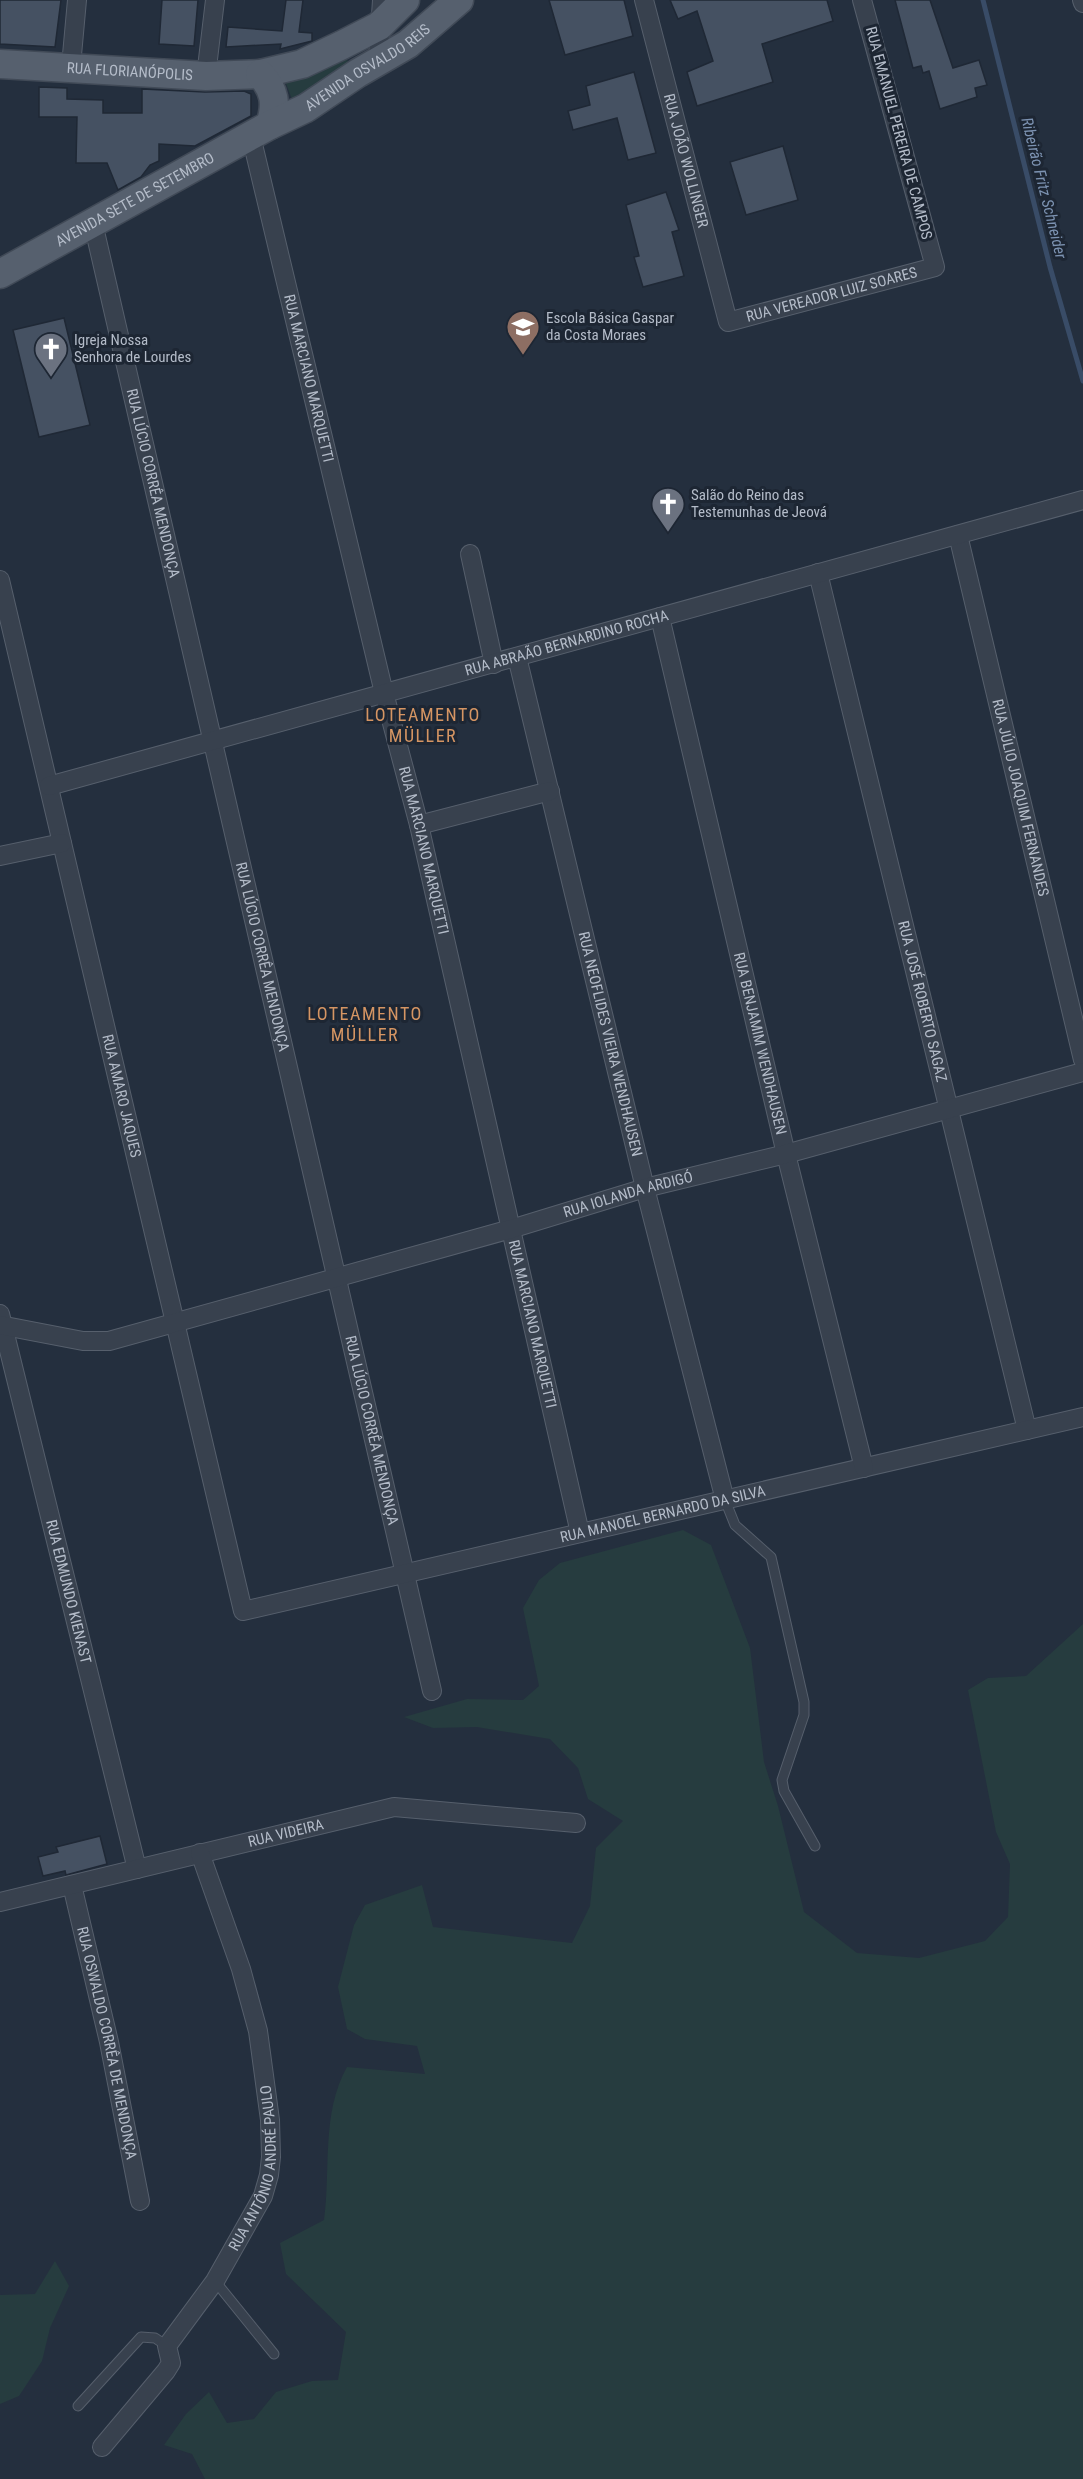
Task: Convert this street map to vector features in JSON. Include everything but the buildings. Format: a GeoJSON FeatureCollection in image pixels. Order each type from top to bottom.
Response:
{"type":"FeatureCollection","features":[{"type":"Feature","properties":{"kind":"main road","name":"AVENIDA OSVALDO REIS"},"geometry":{"type":"LineString","coordinates":[[260,74],[302,64],[380,13],[405,0]]}},
{"type":"Feature","properties":{"kind":"main road","name":"AVENIDA OSVALDO REIS"},"geometry":{"type":"LineString","coordinates":[[261,131],[306,108],[408,44],[459,0]]}},
{"type":"Feature","properties":{"kind":"main road","name":"RUA FLORIANÓPOLIS"},"geometry":{"type":"LineString","coordinates":[[0,64],[206,75],[260,74]]}},
{"type":"Feature","properties":{"kind":"main road"},"geometry":{"type":"LineString","coordinates":[[260,74],[270,85],[275,110],[261,131]]}},
{"type":"Feature","properties":{"kind":"main road","name":"AVENIDA SETE DE SETEMBRO"},"geometry":{"type":"LineString","coordinates":[[0,274],[261,131]]}},
{"type":"Feature","properties":{"kind":"street"},"geometry":{"type":"LineString","coordinates":[[71,66],[77,0]]}},
{"type":"Feature","properties":{"kind":"street"},"geometry":{"type":"LineString","coordinates":[[206,75],[215,0]]}},
{"type":"Feature","properties":{"kind":"street","name":"RUA JOÃO WOLLINGER"},"geometry":{"type":"LineString","coordinates":[[645,0],[728,321]]}},
{"type":"Feature","properties":{"kind":"street","name":"RUA EMANUEL PEREIRA DE CAMPOS"},"geometry":{"type":"LineString","coordinates":[[862,0],[935,267]]}},
{"type":"Feature","properties":{"kind":"street"},"geometry":{"type":"LineString","coordinates":[[378,61],[380,13]]}},
{"type":"Feature","properties":{"kind":"street","name":"RUA MARCIANO MARQUETTI"},"geometry":{"type":"LineString","coordinates":[[261,131],[384,693],[419,825],[580,1533]]}},
{"type":"Feature","properties":{"kind":"street","name":"RUA LÚCIO CORRÊA MENDONÇA"},"geometry":{"type":"LineString","coordinates":[[93,223],[432,1691]]}},
{"type":"Feature","properties":{"kind":"street","name":"RUA VEREADOR LUIZ SOARES"},"geometry":{"type":"LineString","coordinates":[[728,321],[935,267]]}},
{"type":"Feature","properties":{"kind":"street","name":"RUA ABRAÃO BERNARDINO ROCHA"},"geometry":{"type":"LineString","coordinates":[[49,786],[212,739],[494,664],[1083,500]]}},
{"type":"Feature","properties":{"kind":"street","name":"RUA JÚLIO JOAQUIM FERNANDES"},"geometry":{"type":"LineString","coordinates":[[958,535],[1083,1060]]}},
{"type":"Feature","properties":{"kind":"street"},"geometry":{"type":"LineString","coordinates":[[470,554],[494,664]]}},
{"type":"Feature","properties":{"kind":"street","name":"RUA JOSÉ ROBERTO SAGAZ"},"geometry":{"type":"LineString","coordinates":[[818,573],[1027,1430]]}},
{"type":"Feature","properties":{"kind":"street","name":"RUA AMARO JAQUES"},"geometry":{"type":"LineString","coordinates":[[0,580],[243,1611]]}},
{"type":"Feature","properties":{"kind":"street","name":"RUA BENJAMIM WENDHAUSEN"},"geometry":{"type":"LineString","coordinates":[[660,617],[786,1154],[864,1468]]}},
{"type":"Feature","properties":{"kind":"street","name":"RUA NEOFLIDES VIEIRA WENDHAUSEN"},"geometry":{"type":"LineString","coordinates":[[517,657],[645,1188],[725,1500]]}},
{"type":"Feature","properties":{"kind":"street"},"geometry":{"type":"LineString","coordinates":[[419,825],[550,791]]}},
{"type":"Feature","properties":{"kind":"street"},"geometry":{"type":"LineString","coordinates":[[0,856],[62,843]]}},
{"type":"Feature","properties":{"kind":"street","name":"RUA IOLANDA ARDIGÓ"},"geometry":{"type":"LineString","coordinates":[[1,1321],[97,1342],[511,1229],[645,1188],[786,1154],[1083,1072]]}},
{"type":"Feature","properties":{"kind":"street","name":"RUA EDMUNDO KIENAST"},"geometry":{"type":"LineString","coordinates":[[1,1321],[137,1869]]}},
{"type":"Feature","properties":{"kind":"street","name":"RUA MANOEL BERNARDO DA SILVA"},"geometry":{"type":"LineString","coordinates":[[243,1611],[1083,1418]]}},
{"type":"Feature","properties":{"kind":"street","name":"RUA VIDEIRA"},"geometry":{"type":"LineString","coordinates":[[0,1902],[394,1807],[576,1823]]}},
{"type":"Feature","properties":{"kind":"street","name":"RUA ANTÔNIO ANDRÉ PAULO"},"geometry":{"type":"LineString","coordinates":[[167,2346],[215,2281],[263,2196],[269,2175],[270,2120],[258,2031],[241,1969],[200,1853]]}},
{"type":"Feature","properties":{"kind":"street","name":"RUA OSWALDO CORRÊA DE MENDONÇA"},"geometry":{"type":"LineString","coordinates":[[72,1884],[109,2042],[140,2201]]}},
{"type":"Feature","properties":{"kind":"street"},"geometry":{"type":"LineString","coordinates":[[102,2447],[166,2371],[171,2363],[167,2346]]}},
{"type":"Feature","properties":{"kind":"lane"},"geometry":{"type":"LineString","coordinates":[[725,1500],[735,1525],[771,1557],[804,1708],[804,1715],[782,1780],[784,1791],[814,1846]]}},
{"type":"Feature","properties":{"kind":"lane"},"geometry":{"type":"LineString","coordinates":[[215,2281],[274,2354]]}},
{"type":"Feature","properties":{"kind":"lane"},"geometry":{"type":"LineString","coordinates":[[78,2406],[141,2337],[155,2338],[167,2346]]}},
{"type":"Feature","properties":{"kind":"green space"},"geometry":{"type":"Polygon","coordinates":[[[346,57],[348,62],[293,102],[285,81],[346,57]]]}},
{"type":"Feature","properties":{"kind":"green space"},"geometry":{"type":"Polygon","coordinates":[[[683,1530],[711,1545],[750,1648],[764,1762],[778,1806],[804,1912],[857,1953],[919,1958],[985,1941],[1008,1917],[1010,1864],[996,1832],[968,1690],[988,1678],[1026,1676],[1083,1624],[1083,2479],[205,2479],[192,2454],[164,2445],[186,2414],[209,2392],[227,2423],[254,2419],[276,2392],[312,2381],[338,2380],[346,2332],[286,2274],[280,2243],[324,2220],[330,2122],[333,2103],[347,2067],[425,2074],[417,2046],[365,2039],[347,2029],[338,1987],[354,1925],[365,1905],[422,1885],[433,1927],[572,1943],[590,1906],[596,1848],[623,1821],[588,1799],[578,1768],[550,1739],[477,1727],[433,1728],[404,1717],[467,1699],[523,1700],[539,1686],[523,1608],[539,1580],[560,1563],[683,1530]]]}},
{"type":"Feature","properties":{"kind":"green space"},"geometry":{"type":"Polygon","coordinates":[[[55,2261],[69,2286],[50,2328],[42,2361],[19,2396],[0,2404],[0,2295],[35,2294],[55,2261]]]}},
{"type":"Feature","properties":{"kind":"waterway","name":"Ribeirão Fritz Schneider"},"geometry":{"type":"LineString","coordinates":[[983,0],[1050,267],[1083,381]]}},
{"type":"Feature","properties":{"kind":"place","name":"Escola Básica Gaspar da Costa Moraes"},"geometry":{"type":"Point","coordinates":[523,356]}},
{"type":"Feature","properties":{"kind":"place","name":"Igreja Nossa Senhora de Lourdes"},"geometry":{"type":"Point","coordinates":[51,378]}},
{"type":"Feature","properties":{"kind":"place","name":"Salão do Reino das Testemunhas de Jeová"},"geometry":{"type":"Point","coordinates":[668,533]}},
{"type":"Feature","properties":{"kind":"district","name":"LOTEAMENTO MÜLLER"},"geometry":{"type":"Point","coordinates":[423,724]}},
{"type":"Feature","properties":{"kind":"district","name":"LOTEAMENTO MÜLLER"},"geometry":{"type":"Point","coordinates":[365,1023]}}]}
